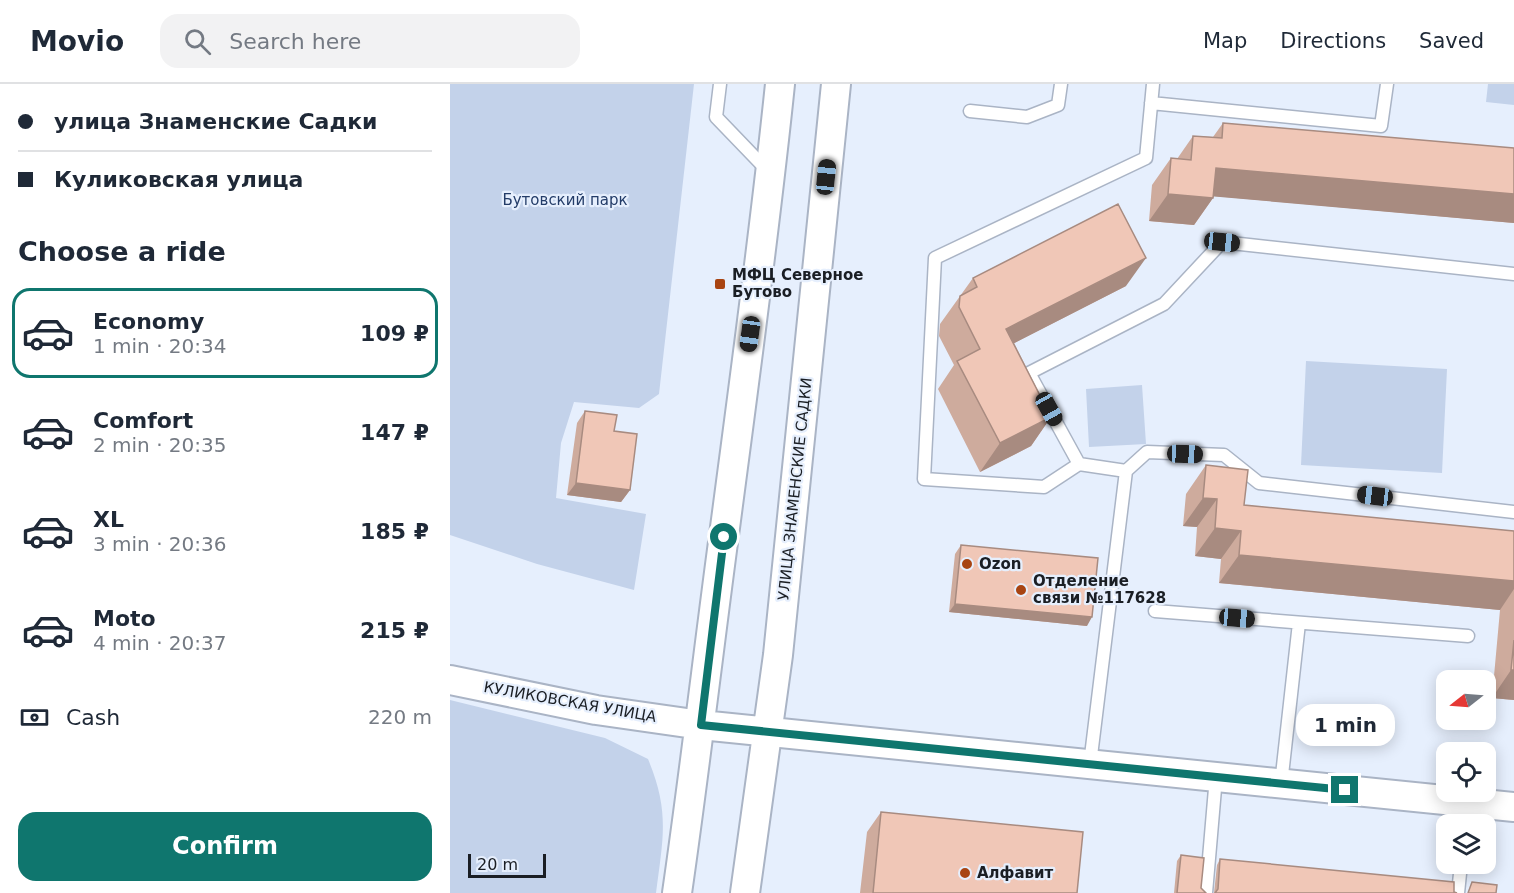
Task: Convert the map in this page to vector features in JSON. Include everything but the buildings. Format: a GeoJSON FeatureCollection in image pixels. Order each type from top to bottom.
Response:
{"type":"FeatureCollection","features":[{"type":"Feature","properties":{"kind":"street"},"geometry":{"type":"LineString","coordinates":[[677,893],[701,725],[709,646],[771,174],[780,84]]}},
{"type":"Feature","properties":{"kind":"street","name":"УЛИЦА ЗНАМЕНСКИЕ САДКИ"},"geometry":{"type":"LineString","coordinates":[[746,893],[769,732],[836,84]]}},
{"type":"Feature","properties":{"kind":"street","name":"КУЛИКОВСКАЯ УЛИЦА"},"geometry":{"type":"LineString","coordinates":[[450,680],[596,710],[701,725],[1281,784],[1467,814],[1514,807]]}},
{"type":"Feature","properties":{"kind":"lane"},"geometry":{"type":"LineString","coordinates":[[720,84],[716,117],[771,174]]}},
{"type":"Feature","properties":{"kind":"lane"},"geometry":{"type":"LineString","coordinates":[[970,111],[1027,117],[1058,105],[1061,84]]}},
{"type":"Feature","properties":{"kind":"lane"},"geometry":{"type":"LineString","coordinates":[[1126,471],[1079,464],[1044,487],[924,479],[935,258],[1146,158],[1153,84]]}},
{"type":"Feature","properties":{"kind":"lane"},"geometry":{"type":"LineString","coordinates":[[1151,103],[1380,126],[1387,84]]}},
{"type":"Feature","properties":{"kind":"lane"},"geometry":{"type":"LineString","coordinates":[[1079,464],[1029,373],[1164,304],[1222,242],[1514,274]]}},
{"type":"Feature","properties":{"kind":"lane"},"geometry":{"type":"LineString","coordinates":[[1090,765],[1126,471],[1147,453],[1224,455],[1259,483],[1514,512]]}},
{"type":"Feature","properties":{"kind":"lane"},"geometry":{"type":"LineString","coordinates":[[1155,611],[1468,636]]}},
{"type":"Feature","properties":{"kind":"lane"},"geometry":{"type":"LineString","coordinates":[[1281,784],[1299,623]]}},
{"type":"Feature","properties":{"kind":"lane"},"geometry":{"type":"LineString","coordinates":[[1206,893],[1216,777]]}},
{"type":"Feature","properties":{"kind":"lane"},"geometry":{"type":"LineString","coordinates":[[1458,893],[1460,874]]}},
{"type":"Feature","properties":{"kind":"green space","name":"Бутовский парк"},"geometry":{"type":"Polygon","coordinates":[[[450,84],[694,84],[659,394],[639,408],[574,402],[561,443],[556,498],[646,514],[634,590],[537,564],[450,535],[450,84]]]}},
{"type":"Feature","properties":{"kind":"green space"},"geometry":{"type":"Polygon","coordinates":[[[1488,84],[1514,84],[1514,105],[1486,102],[1488,84]]]}},
{"type":"Feature","properties":{"kind":"green space"},"geometry":{"type":"Polygon","coordinates":[[[1306,361],[1447,369],[1442,473],[1301,465],[1306,361]]]}},
{"type":"Feature","properties":{"kind":"green space"},"geometry":{"type":"Polygon","coordinates":[[[1142,385],[1146,444],[1089,447],[1086,389],[1142,385]]]}},
{"type":"Feature","properties":{"kind":"green space"},"geometry":{"type":"Polygon","coordinates":[[[450,700],[605,738],[648,759],[660,795],[663,825],[656,893],[450,893],[450,700]]]}},
{"type":"Feature","properties":{"kind":"place","name":"МФЦ Северное Бутово"},"geometry":{"type":"Point","coordinates":[720,284]}},
{"type":"Feature","properties":{"kind":"place","name":"Ozon"},"geometry":{"type":"Point","coordinates":[967,564]}},
{"type":"Feature","properties":{"kind":"place","name":"Отделение связи №117628"},"geometry":{"type":"Point","coordinates":[1021,590]}},
{"type":"Feature","properties":{"kind":"place","name":"Алфавит"},"geometry":{"type":"Point","coordinates":[965,873]}},
{"type":"Feature","properties":{"kind":"route"},"geometry":{"type":"LineString","coordinates":[[724,537],[701,725],[1345,790]]}}]}
